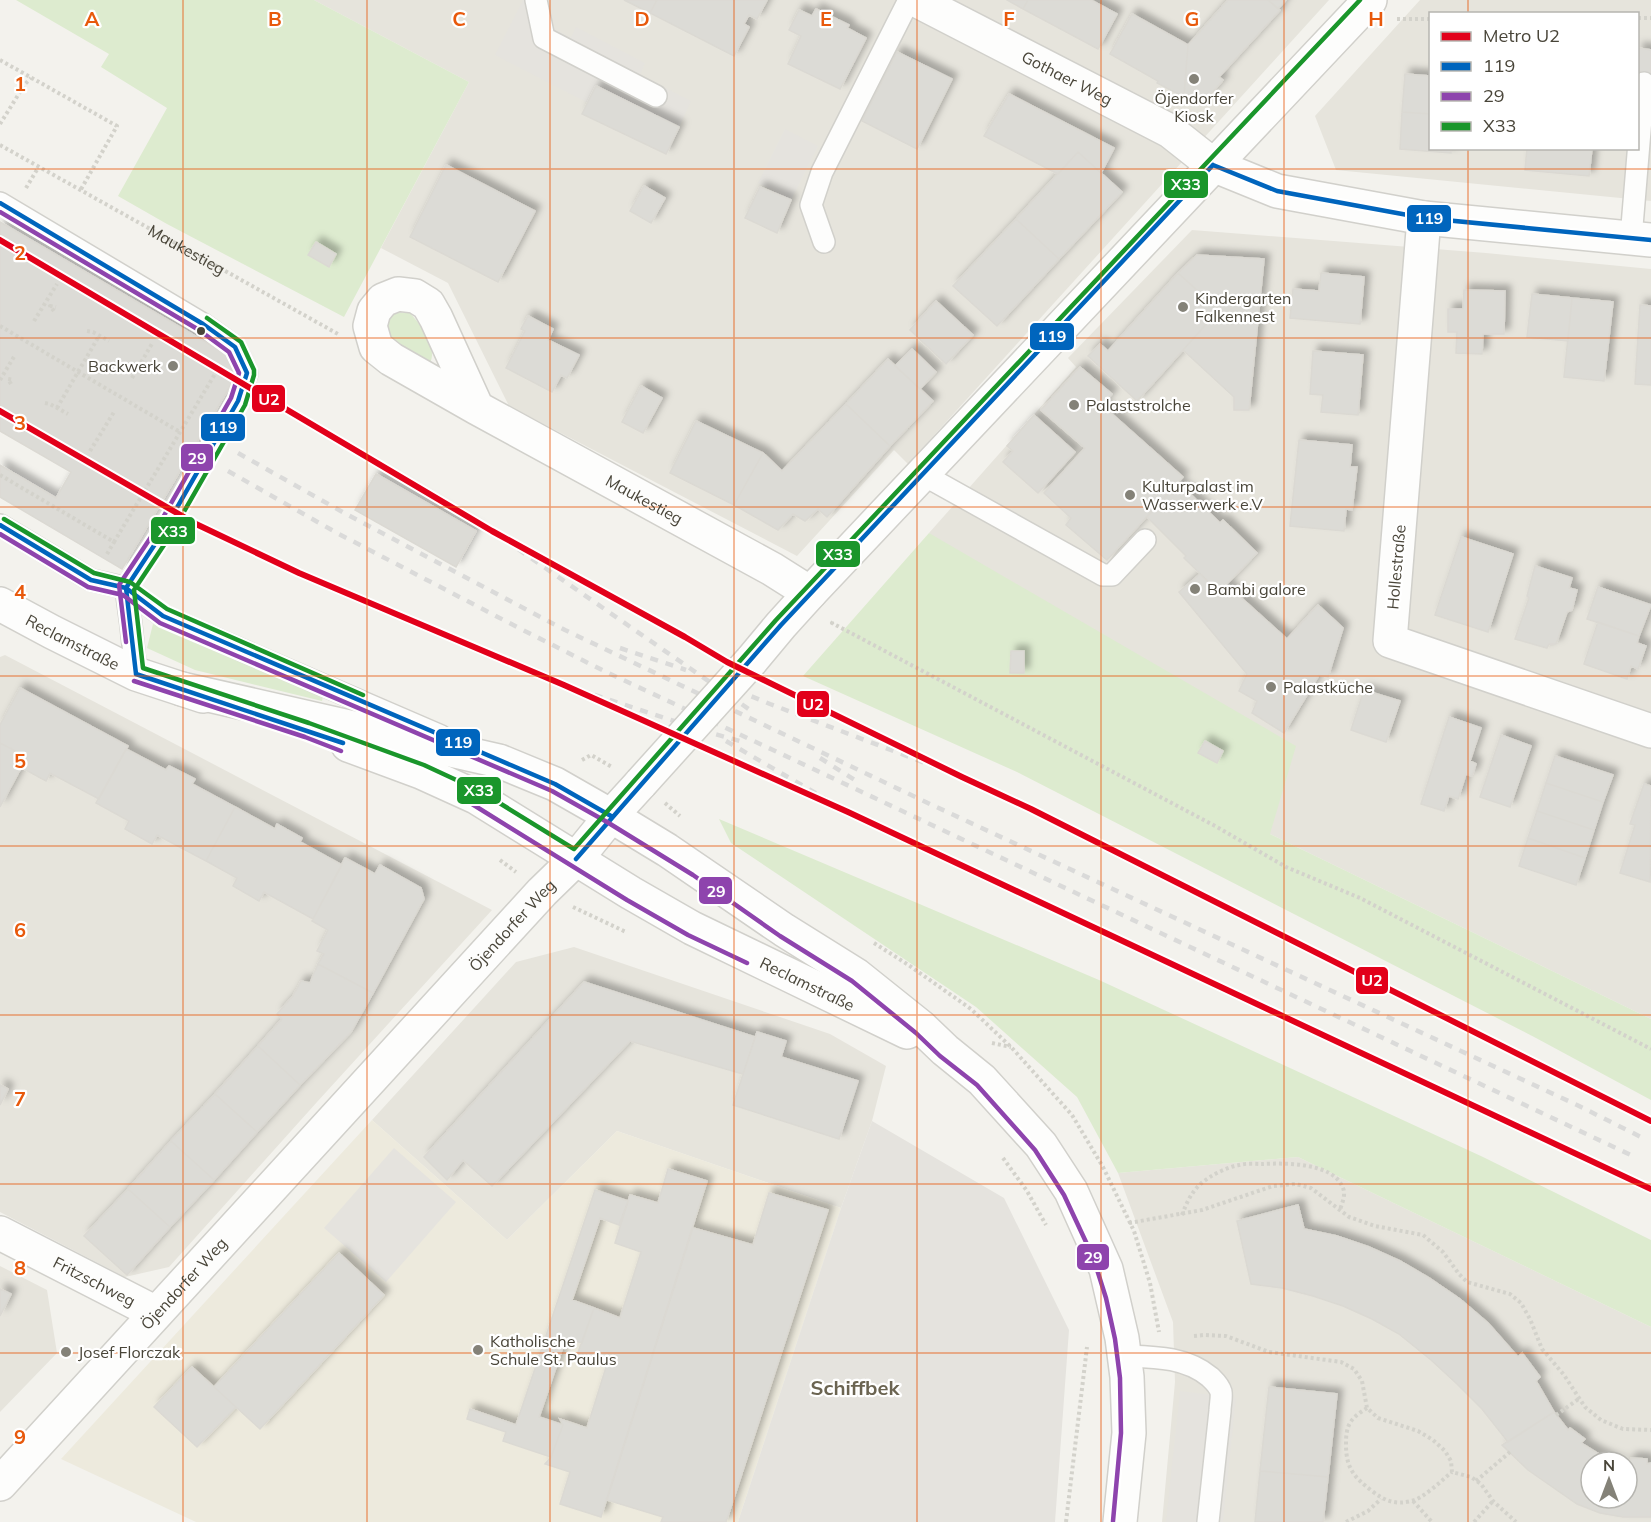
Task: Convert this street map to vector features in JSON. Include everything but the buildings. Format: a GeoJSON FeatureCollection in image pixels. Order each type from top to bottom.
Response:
{"type":"FeatureCollection","features":[{"type":"Feature","properties":{"kind":"street","name":"Gothaer Weg"},"geometry":{"type":"LineString","coordinates":[[916,0],[1170,131],[1213,165],[1277,191],[1424,218],[1641,239]]}},
{"type":"Feature","properties":{"kind":"street","name":"Öjendorfer Weg"},"geometry":{"type":"LineString","coordinates":[[0,1484],[542,892],[576,859],[611,816],[810,593],[1370,0]]}},
{"type":"Feature","properties":{"kind":"street","name":"Hollestraße"},"geometry":{"type":"LineString","coordinates":[[1424,218],[1390,642],[1651,731]]}},
{"type":"Feature","properties":{"kind":"street"},"geometry":{"type":"LineString","coordinates":[[376,347],[370,327],[374,311],[383,300],[398,294],[415,296],[428,304],[436,318],[477,408]]}},
{"type":"Feature","properties":{"kind":"street","name":"Maukestieg"},"geometry":{"type":"LineString","coordinates":[[376,347],[391,359],[477,408],[772,568],[810,593]]}},
{"type":"Feature","properties":{"kind":"street","name":"Reclamstraße"},"geometry":{"type":"LineString","coordinates":[[0,604],[136,674],[307,730],[421,772],[476,797],[692,928],[945,1050]]}},
{"type":"Feature","properties":{"kind":"street","name":"Reclamstraße"},"geometry":{"type":"LineString","coordinates":[[182,689],[499,761],[555,784],[687,863],[784,930],[856,975],[982,1080],[1041,1145],[1071,1191],[1106,1269],[1126,1356],[1129,1433],[1120,1522]]}},
{"type":"Feature","properties":{"kind":"street","name":"Fritzschweg"},"geometry":{"type":"LineString","coordinates":[[0,1233],[156,1313]]}},
{"type":"Feature","properties":{"kind":"lane"},"geometry":{"type":"LineString","coordinates":[[536,0],[544,38],[656,96]]}},
{"type":"Feature","properties":{"kind":"lane"},"geometry":{"type":"LineString","coordinates":[[824,242],[811,205],[822,172],[909,0]]}},
{"type":"Feature","properties":{"kind":"lane"},"geometry":{"type":"LineString","coordinates":[[1641,239],[1644,83]]}},
{"type":"Feature","properties":{"kind":"lane"},"geometry":{"type":"LineString","coordinates":[[0,203],[203,324],[235,347],[247,374],[238,401],[163,532],[126,588],[136,674]]}},
{"type":"Feature","properties":{"kind":"lane"},"geometry":{"type":"LineString","coordinates":[[922,474],[1103,575],[1112,575],[1145,540]]}},
{"type":"Feature","properties":{"kind":"lane"},"geometry":{"type":"LineString","coordinates":[[0,525],[91,580],[126,588],[163,616],[499,761]]}},
{"type":"Feature","properties":{"kind":"lane"},"geometry":{"type":"LineString","coordinates":[[1126,1356],[1174,1360],[1204,1373],[1217,1384],[1221,1392],[1208,1522]]}},
{"type":"Feature","properties":{"kind":"path"},"geometry":{"type":"LineString","coordinates":[[1,62],[117,126],[80,191]]}},
{"type":"Feature","properties":{"kind":"path"},"geometry":{"type":"LineString","coordinates":[[0,124],[31,78]]}},
{"type":"Feature","properties":{"kind":"path","name":"Maukestieg"},"geometry":{"type":"LineString","coordinates":[[0,146],[336,334],[376,347]]}},
{"type":"Feature","properties":{"kind":"path"},"geometry":{"type":"LineString","coordinates":[[34,321],[57,284]]}},
{"type":"Feature","properties":{"kind":"path"},"geometry":{"type":"LineString","coordinates":[[45,303],[55,309]]}},
{"type":"Feature","properties":{"kind":"path"},"geometry":{"type":"LineString","coordinates":[[0,326],[180,432]]}},
{"type":"Feature","properties":{"kind":"path"},"geometry":{"type":"LineString","coordinates":[[90,326],[93,332]]}},
{"type":"Feature","properties":{"kind":"path"},"geometry":{"type":"LineString","coordinates":[[87,331],[110,341]]}},
{"type":"Feature","properties":{"kind":"path"},"geometry":{"type":"LineString","coordinates":[[57,408],[99,336]]}},
{"type":"Feature","properties":{"kind":"path"},"geometry":{"type":"LineString","coordinates":[[132,378],[153,342]]}},
{"type":"Feature","properties":{"kind":"path"},"geometry":{"type":"LineString","coordinates":[[12,382],[1,378],[15,355]]}},
{"type":"Feature","properties":{"kind":"path"},"geometry":{"type":"LineString","coordinates":[[0,475],[114,542],[220,366]]}},
{"type":"Feature","properties":{"kind":"path"},"geometry":{"type":"LineString","coordinates":[[48,402],[68,414]]}},
{"type":"Feature","properties":{"kind":"path"},"geometry":{"type":"LineString","coordinates":[[90,452],[114,412]]}},
{"type":"Feature","properties":{"kind":"path"},"geometry":{"type":"LineString","coordinates":[[896,657],[1217,827],[1286,867],[1360,898],[1651,1049]]}},
{"type":"Feature","properties":{"kind":"path"},"geometry":{"type":"LineString","coordinates":[[542,892],[636,937]]}},
{"type":"Feature","properties":{"kind":"path"},"geometry":{"type":"LineString","coordinates":[[1001,1155],[1027,1191],[1050,1232]]}},
{"type":"Feature","properties":{"kind":"path"},"geometry":{"type":"LineString","coordinates":[[1182,1215],[1188,1197],[1198,1186],[1217,1173],[1238,1165],[1282,1164],[1313,1167],[1334,1175],[1343,1186],[1344,1194],[1340,1210]]}},
{"type":"Feature","properties":{"kind":"path"},"geometry":{"type":"LineString","coordinates":[[1130,1223],[1202,1210],[1273,1186],[1296,1184],[1311,1188],[1349,1217],[1375,1226],[1423,1235],[1443,1252],[1467,1282],[1510,1294],[1521,1303],[1542,1349],[1564,1375],[1585,1407],[1601,1420],[1623,1429],[1651,1430]]}},
{"type":"Feature","properties":{"kind":"path"},"geometry":{"type":"LineString","coordinates":[[1186,1337],[1226,1336],[1269,1352],[1341,1362],[1354,1369],[1362,1381],[1367,1408],[1378,1418],[1418,1431],[1433,1440],[1445,1451],[1451,1461],[1452,1472]]}},
{"type":"Feature","properties":{"kind":"path"},"geometry":{"type":"LineString","coordinates":[[1066,1522],[1087,1342]]}},
{"type":"Feature","properties":{"kind":"path"},"geometry":{"type":"LineString","coordinates":[[1556,1415],[1580,1398]]}},
{"type":"Feature","properties":{"kind":"path"},"geometry":{"type":"LineString","coordinates":[[1367,1408],[1355,1416],[1349,1425],[1346,1450],[1354,1476],[1382,1499],[1394,1503],[1413,1501],[1452,1472]]}},
{"type":"Feature","properties":{"kind":"path"},"geometry":{"type":"LineString","coordinates":[[1476,1481],[1510,1452]]}},
{"type":"Feature","properties":{"kind":"path"},"geometry":{"type":"LineString","coordinates":[[1452,1472],[1471,1477],[1481,1484],[1493,1501],[1516,1522]]}},
{"type":"Feature","properties":{"kind":"path"},"geometry":{"type":"LineString","coordinates":[[1346,1522],[1368,1511],[1382,1499]]}},
{"type":"Feature","properties":{"kind":"path"},"geometry":{"type":"LineString","coordinates":[[1413,1501],[1432,1522]]}},
{"type":"Feature","properties":{"kind":"path"},"geometry":{"type":"LineString","coordinates":[[1474,1522],[1493,1501]]}},
{"type":"Feature","properties":{"kind":"shaded area"},"geometry":{"type":"Polygon","coordinates":[[[314,0],[1329,0],[908,464],[894,450],[797,556],[509,406],[448,283],[381,248],[469,82],[314,0]]]}},
{"type":"Feature","properties":{"kind":"shaded area"},"geometry":{"type":"Polygon","coordinates":[[[523,0],[543,2],[553,29],[571,37],[576,27],[645,63],[640,75],[691,101],[679,127],[596,86],[588,103],[495,55],[523,0]]]}},
{"type":"Feature","properties":{"kind":"shaded area"},"geometry":{"type":"Polygon","coordinates":[[[1420,0],[1651,0],[1651,201],[1336,170],[1315,116],[1420,0]]]}},
{"type":"Feature","properties":{"kind":"shaded area"},"geometry":{"type":"Polygon","coordinates":[[[785,129],[818,146],[791,200],[758,183],[785,129]]]}},
{"type":"Feature","properties":{"kind":"shaded area"},"geometry":{"type":"Polygon","coordinates":[[[1192,230],[1486,253],[1651,269],[1651,1019],[1270,834],[929,533],[1076,367],[1068,358],[1192,230]]]}},
{"type":"Feature","properties":{"kind":"shaded area"},"geometry":{"type":"Polygon","coordinates":[[[5,655],[492,910],[169,1267],[125,1277],[0,1212],[0,657],[5,655]]]}},
{"type":"Feature","properties":{"kind":"shaded area"},"geometry":{"type":"Polygon","coordinates":[[[574,947],[830,1034],[886,1066],[872,1121],[841,1208],[617,1131],[507,1240],[372,1120],[516,962],[574,947]]]}},
{"type":"Feature","properties":{"kind":"shaded area","name":"Katholische Schule St. Paulus"},"geometry":{"type":"Polygon","coordinates":[[[372,1120],[507,1240],[617,1131],[841,1208],[738,1522],[196,1522],[61,1459],[372,1120]]]}},
{"type":"Feature","properties":{"kind":"shaded area"},"geometry":{"type":"Polygon","coordinates":[[[872,1121],[1004,1198],[1069,1330],[1055,1522],[738,1522],[841,1208],[872,1121]]]}},
{"type":"Feature","properties":{"kind":"shaded area"},"geometry":{"type":"Polygon","coordinates":[[[394,1148],[456,1202],[386,1282],[324,1228],[394,1148]]]}},
{"type":"Feature","properties":{"kind":"shaded area"},"geometry":{"type":"Polygon","coordinates":[[[1298,1157],[1651,1327],[1651,1522],[1162,1522],[1175,1382],[1173,1322],[1118,1173],[1298,1157]]]}},
{"type":"Feature","properties":{"kind":"shaded area"},"geometry":{"type":"Polygon","coordinates":[[[0,1266],[47,1290],[57,1353],[0,1412],[0,1266]]]}},
{"type":"Feature","properties":{"kind":"shaded area"},"geometry":{"type":"Polygon","coordinates":[[[1180,1391],[1236,1398],[1223,1522],[1166,1522],[1180,1391]]]}},
{"type":"Feature","properties":{"kind":"green space"},"geometry":{"type":"Polygon","coordinates":[[[16,0],[314,0],[469,82],[344,317],[118,196],[167,108],[101,67],[109,54],[16,0]]]}},
{"type":"Feature","properties":{"kind":"green space"},"geometry":{"type":"Polygon","coordinates":[[[394,312],[410,313],[419,324],[432,350],[430,363],[386,338],[387,320],[394,312]]]}},
{"type":"Feature","properties":{"kind":"green space"},"geometry":{"type":"Polygon","coordinates":[[[929,533],[1296,746],[1270,834],[1651,1019],[1651,1100],[1536,1038],[1017,772],[803,676],[929,533]]]}},
{"type":"Feature","properties":{"kind":"green space"},"geometry":{"type":"Polygon","coordinates":[[[153,624],[324,693],[322,701],[195,670],[147,648],[153,624]]]}},
{"type":"Feature","properties":{"kind":"green space"},"geometry":{"type":"Polygon","coordinates":[[[719,819],[1099,980],[1483,1157],[1651,1240],[1651,1327],[1298,1157],[1118,1173],[1077,1097],[976,1007],[731,843],[719,819]]]}},
{"type":"Feature","properties":{"kind":"railway"},"geometry":{"type":"LineString","coordinates":[[238,453],[346,514],[565,630],[1645,1139]]}},
{"type":"Feature","properties":{"kind":"railway"},"geometry":{"type":"LineString","coordinates":[[228,471],[337,533],[604,671],[1635,1157]]}},
{"type":"Feature","properties":{"kind":"railway"},"geometry":{"type":"LineString","coordinates":[[492,531],[753,712]]}},
{"type":"Feature","properties":{"kind":"railway"},"geometry":{"type":"LineString","coordinates":[[620,648],[686,670]]}},
{"type":"Feature","properties":{"kind":"railway"},"geometry":{"type":"LineString","coordinates":[[722,684],[962,777]]}},
{"type":"Feature","properties":{"kind":"railway"},"geometry":{"type":"LineString","coordinates":[[564,685],[740,741]]}},
{"type":"Feature","properties":{"kind":"railway"},"geometry":{"type":"LineString","coordinates":[[726,741],[848,812]]}},
{"type":"Feature","properties":{"kind":"railway"},"geometry":{"type":"LineString","coordinates":[[820,758],[858,782]]}},
{"type":"Feature","properties":{"kind":"metro line","name":"U2"},"geometry":{"type":"LineString","coordinates":[[0,240],[492,531],[727,662],[1031,809],[1651,1121]]}},
{"type":"Feature","properties":{"kind":"metro line","name":"U2"},"geometry":{"type":"LineString","coordinates":[[0,411],[196,524],[299,573],[564,685],[848,812],[1651,1189]]}},
{"type":"Feature","properties":{"kind":"transit line","name":"X33"},"geometry":{"type":"LineString","coordinates":[[207,318],[241,342],[254,370],[254,375],[245,405],[170,536],[134,590],[143,668],[309,723],[424,765],[480,791],[574,849],[776,620],[1360,0]]}},
{"type":"Feature","properties":{"kind":"transit line","name":"119"},"geometry":{"type":"LineString","coordinates":[[1213,165],[1277,191],[1424,218],[1651,240]]}},
{"type":"Feature","properties":{"kind":"transit line","name":"119"},"geometry":{"type":"LineString","coordinates":[[576,859],[781,625],[1213,165]]}},
{"type":"Feature","properties":{"kind":"transit line","name":"119"},"geometry":{"type":"LineString","coordinates":[[0,203],[203,324],[235,347],[247,373],[238,401],[163,532],[126,588],[136,674]]}},
{"type":"Feature","properties":{"kind":"transit line","name":"29"},"geometry":{"type":"LineString","coordinates":[[0,212],[199,330],[229,352],[239,373],[231,398],[157,528],[119,585],[126,642]]}},
{"type":"Feature","properties":{"kind":"transit line","name":"X33"},"geometry":{"type":"LineString","coordinates":[[4,519],[94,573],[130,582],[167,609],[363,695]]}},
{"type":"Feature","properties":{"kind":"transit line","name":"119"},"geometry":{"type":"LineString","coordinates":[[0,525],[91,580],[126,588],[163,616],[555,784],[611,816]]}},
{"type":"Feature","properties":{"kind":"transit line","name":"29"},"geometry":{"type":"LineString","coordinates":[[0,534],[88,587],[123,595],[160,623],[552,791],[607,822],[693,875],[780,936],[852,981],[977,1085],[1035,1150],[1064,1195],[1093,1257],[1106,1298],[1120,1378],[1121,1433],[1113,1521]]}},
{"type":"Feature","properties":{"kind":"transit line","name":"119"},"geometry":{"type":"LineString","coordinates":[[136,674],[343,743]]}},
{"type":"Feature","properties":{"kind":"transit line","name":"29"},"geometry":{"type":"LineString","coordinates":[[134,681],[341,751]]}},
{"type":"Feature","properties":{"kind":"transit line","name":"29"},"geometry":{"type":"LineString","coordinates":[[464,800],[627,900],[688,935],[747,963]]}},
{"type":"Feature","properties":{"kind":"place","name":"Öjendorfer Kiosk"},"geometry":{"type":"Point","coordinates":[1194,79]}},
{"type":"Feature","properties":{"kind":"place","name":"Kindergarten Falkennest"},"geometry":{"type":"Point","coordinates":[1183,307]}},
{"type":"Feature","properties":{"kind":"place","name":"Backwerk"},"geometry":{"type":"Point","coordinates":[173,366]}},
{"type":"Feature","properties":{"kind":"place","name":"Palaststrolche"},"geometry":{"type":"Point","coordinates":[1074,405]}},
{"type":"Feature","properties":{"kind":"place","name":"Kulturpalast im Wasserwerk e.V"},"geometry":{"type":"Point","coordinates":[1130,495]}},
{"type":"Feature","properties":{"kind":"place","name":"Bambi galore"},"geometry":{"type":"Point","coordinates":[1195,589]}},
{"type":"Feature","properties":{"kind":"place","name":"Palastküche"},"geometry":{"type":"Point","coordinates":[1271,687]}},
{"type":"Feature","properties":{"kind":"place","name":"Katholische Schule St. Paulus"},"geometry":{"type":"Point","coordinates":[478,1350]}},
{"type":"Feature","properties":{"kind":"place","name":"Josef Florczak"},"geometry":{"type":"Point","coordinates":[66,1352]}},
{"type":"Feature","properties":{"kind":"district","name":"Schiffbek"},"geometry":{"type":"Point","coordinates":[855,1388]}}]}
